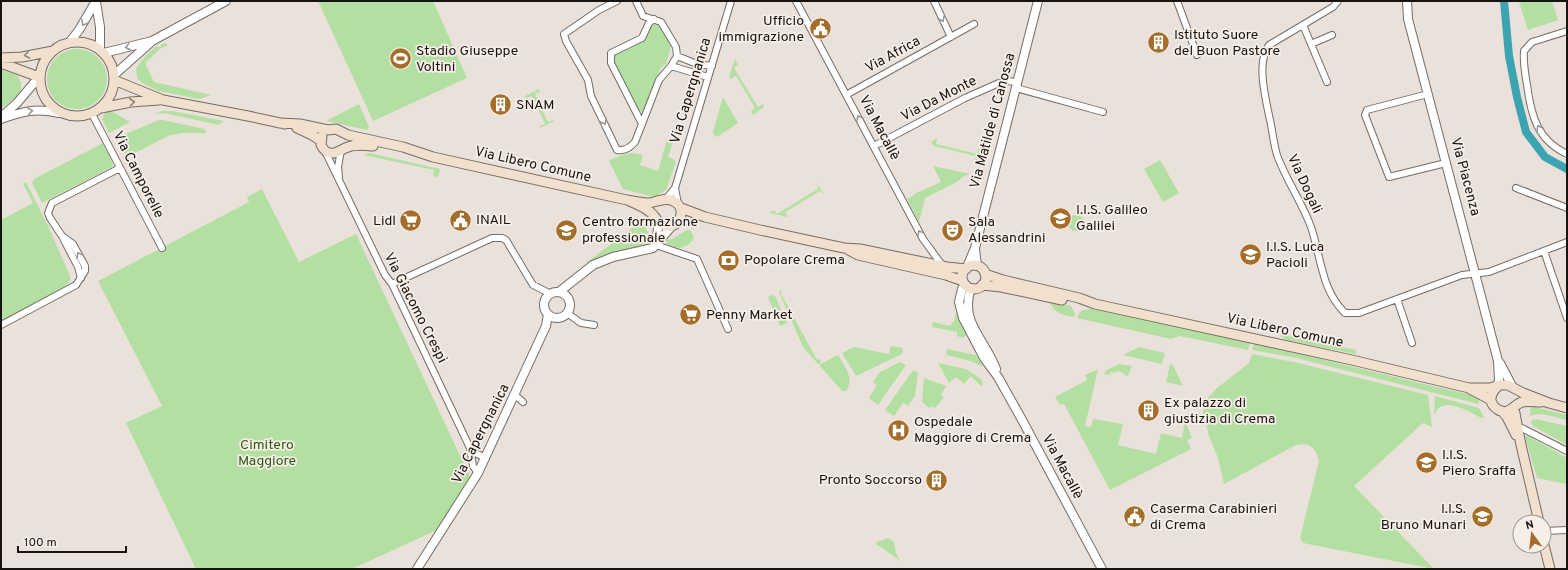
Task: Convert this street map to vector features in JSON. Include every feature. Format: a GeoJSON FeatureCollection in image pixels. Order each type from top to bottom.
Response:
{"type":"FeatureCollection","features":[{"type":"Feature","properties":{"kind":"main road"},"geometry":{"type":"LineString","coordinates":[[69,43],[85,43],[102,51],[111,63],[114,77],[113,90],[108,100],[101,108],[92,114],[76,117],[59,113],[44,98],[40,88],[39,77],[41,67],[46,58],[60,46],[69,43]]}},
{"type":"Feature","properties":{"kind":"main road"},"geometry":{"type":"LineString","coordinates":[[1,58],[53,51]]}},
{"type":"Feature","properties":{"kind":"main road"},"geometry":{"type":"LineString","coordinates":[[1,63],[39,77]]}},
{"type":"Feature","properties":{"kind":"main road","name":"Via Libero Comune"},"geometry":{"type":"LineString","coordinates":[[114,77],[163,100]]}},
{"type":"Feature","properties":{"kind":"main road","name":"Via Libero Comune"},"geometry":{"type":"LineString","coordinates":[[101,108],[131,102],[163,100],[279,122],[300,124],[328,130],[336,129],[342,133],[403,147],[434,157],[627,200],[645,202],[664,200],[675,201],[680,206],[705,217],[844,248],[860,249],[942,265],[966,268],[978,266]]}},
{"type":"Feature","properties":{"kind":"main road","name":"Via Libero Comune"},"geometry":{"type":"LineString","coordinates":[[279,122],[312,135],[322,145],[326,152],[334,154],[348,147],[363,144],[402,153],[434,157]]}},
{"type":"Feature","properties":{"kind":"main road"},"geometry":{"type":"LineString","coordinates":[[322,145],[323,134],[328,130]]}},
{"type":"Feature","properties":{"kind":"main road"},"geometry":{"type":"LineString","coordinates":[[341,150],[345,143],[342,133]]}},
{"type":"Feature","properties":{"kind":"main road","name":"Via Libero Comune"},"geometry":{"type":"LineString","coordinates":[[627,200],[643,208],[656,218],[663,226],[705,217]]}},
{"type":"Feature","properties":{"kind":"main road"},"geometry":{"type":"LineString","coordinates":[[656,218],[656,207],[664,200]]}},
{"type":"Feature","properties":{"kind":"main road"},"geometry":{"type":"LineString","coordinates":[[676,223],[681,217],[680,206]]}},
{"type":"Feature","properties":{"kind":"main road","name":"Via Libero Comune"},"geometry":{"type":"LineString","coordinates":[[844,248],[858,255],[946,274],[976,288],[982,286],[1001,287],[1078,303],[1095,304]]}},
{"type":"Feature","properties":{"kind":"main road"},"geometry":{"type":"LineString","coordinates":[[978,266],[985,274],[985,280],[982,286]]}},
{"type":"Feature","properties":{"kind":"main road"},"geometry":{"type":"LineString","coordinates":[[966,268],[963,274],[966,284]]}},
{"type":"Feature","properties":{"kind":"main road","name":"Via Libero Comune"},"geometry":{"type":"LineString","coordinates":[[985,274],[1003,280],[1079,298],[1095,304],[1352,360],[1469,388],[1491,400],[1495,407],[1506,412],[1526,402],[1549,403]]}},
{"type":"Feature","properties":{"kind":"main road","name":"Via Libero Comune"},"geometry":{"type":"LineString","coordinates":[[1469,388],[1497,387],[1504,384],[1549,403],[1567,408]]}},
{"type":"Feature","properties":{"kind":"main road"},"geometry":{"type":"LineString","coordinates":[[1491,400],[1492,393],[1497,387]]}},
{"type":"Feature","properties":{"kind":"main road"},"geometry":{"type":"LineString","coordinates":[[1513,387],[1518,395],[1516,406],[1518,428],[1537,514]]}},
{"type":"Feature","properties":{"kind":"main road"},"geometry":{"type":"LineString","coordinates":[[1502,411],[1507,417],[1521,445]]}},
{"type":"Feature","properties":{"kind":"main road"},"geometry":{"type":"LineString","coordinates":[[1546,554],[1550,569]]}},
{"type":"Feature","properties":{"kind":"street"},"geometry":{"type":"LineString","coordinates":[[96,1],[102,51],[152,41]]}},
{"type":"Feature","properties":{"kind":"street"},"geometry":{"type":"LineString","coordinates":[[69,43],[79,30],[96,1]]}},
{"type":"Feature","properties":{"kind":"street"},"geometry":{"type":"LineString","coordinates":[[114,77],[152,41],[223,2],[232,1]]}},
{"type":"Feature","properties":{"kind":"street"},"geometry":{"type":"LineString","coordinates":[[617,1],[599,10],[564,34],[566,41],[588,80],[591,96],[617,150],[622,151],[630,148],[635,142],[659,80],[671,66],[676,56],[676,47],[666,27],[662,22],[643,16],[636,1]]}},
{"type":"Feature","properties":{"kind":"street","name":"Via Capergnanica"},"geometry":{"type":"LineString","coordinates":[[664,200],[675,188],[731,1]]}},
{"type":"Feature","properties":{"kind":"street","name":"Via Macallè"},"geometry":{"type":"LineString","coordinates":[[796,1],[923,239],[942,265]]}},
{"type":"Feature","properties":{"kind":"street"},"geometry":{"type":"LineString","coordinates":[[934,1],[951,37]]}},
{"type":"Feature","properties":{"kind":"street","name":"Via Matilde di Canossa"},"geometry":{"type":"LineString","coordinates":[[966,268],[975,248],[1038,1]]}},
{"type":"Feature","properties":{"kind":"street"},"geometry":{"type":"LineString","coordinates":[[1177,1],[1197,55]]}},
{"type":"Feature","properties":{"kind":"street","name":"Via Dogali"},"geometry":{"type":"LineString","coordinates":[[1338,1],[1333,7],[1269,45],[1264,51],[1262,82],[1277,154],[1311,226],[1323,274],[1331,294],[1339,307],[1346,313],[1352,314],[1462,275],[1490,272],[1567,242]]}},
{"type":"Feature","properties":{"kind":"street","name":"Via Piacenza"},"geometry":{"type":"LineString","coordinates":[[1407,1],[1408,19],[1498,361],[1499,380],[1497,387]]}},
{"type":"Feature","properties":{"kind":"street"},"geometry":{"type":"LineString","coordinates":[[642,124],[611,63],[611,53],[642,38],[648,23],[654,19]]}},
{"type":"Feature","properties":{"kind":"street","name":"Via Africa"},"geometry":{"type":"LineString","coordinates":[[846,95],[974,24]]}},
{"type":"Feature","properties":{"kind":"street"},"geometry":{"type":"LineString","coordinates":[[1303,25],[1327,82]]}},
{"type":"Feature","properties":{"kind":"street"},"geometry":{"type":"LineString","coordinates":[[1567,31],[1532,42],[1524,51],[1523,62],[1533,118],[1541,133],[1549,142],[1567,154]]}},
{"type":"Feature","properties":{"kind":"street"},"geometry":{"type":"LineString","coordinates":[[1311,44],[1332,34]]}},
{"type":"Feature","properties":{"kind":"street"},"geometry":{"type":"LineString","coordinates":[[676,56],[697,64],[712,66]]}},
{"type":"Feature","properties":{"kind":"street"},"geometry":{"type":"LineString","coordinates":[[671,66],[708,77]]}},
{"type":"Feature","properties":{"kind":"street"},"geometry":{"type":"LineString","coordinates":[[1,118],[17,103],[39,77]]}},
{"type":"Feature","properties":{"kind":"street","name":"Via Da Monte"},"geometry":{"type":"LineString","coordinates":[[874,146],[965,98],[999,83],[1006,81],[1016,85]]}},
{"type":"Feature","properties":{"kind":"street"},"geometry":{"type":"LineString","coordinates":[[1016,85],[1103,112]]}},
{"type":"Feature","properties":{"kind":"street"},"geometry":{"type":"LineString","coordinates":[[1428,94],[1367,110],[1364,116],[1389,177],[1446,163]]}},
{"type":"Feature","properties":{"kind":"street"},"geometry":{"type":"LineString","coordinates":[[1,118],[32,110],[59,113]]}},
{"type":"Feature","properties":{"kind":"street","name":"Via Camporelle"},"geometry":{"type":"LineString","coordinates":[[92,114],[162,248]]}},
{"type":"Feature","properties":{"kind":"street","name":"Via Giacomo Crespi"},"geometry":{"type":"LineString","coordinates":[[322,145],[385,275],[392,284],[470,448],[473,466],[478,474]]}},
{"type":"Feature","properties":{"kind":"street","name":"Via Giacomo Crespi"},"geometry":{"type":"LineString","coordinates":[[339,179],[338,167],[341,150]]}},
{"type":"Feature","properties":{"kind":"street"},"geometry":{"type":"LineString","coordinates":[[1,325],[62,294],[76,285],[81,278],[78,267],[62,236],[50,218],[48,213],[49,208],[52,204],[120,168]]}},
{"type":"Feature","properties":{"kind":"street","name":"Via Capergnanica"},"geometry":{"type":"LineString","coordinates":[[675,188],[680,206]]}},
{"type":"Feature","properties":{"kind":"street"},"geometry":{"type":"LineString","coordinates":[[1516,188],[1567,208]]}},
{"type":"Feature","properties":{"kind":"street"},"geometry":{"type":"LineString","coordinates":[[656,218],[658,228],[656,245],[697,259],[728,329]]}},
{"type":"Feature","properties":{"kind":"street","name":"Via Capergnanica"},"geometry":{"type":"LineString","coordinates":[[417,569],[478,474],[486,458],[551,316],[544,307],[544,303],[548,296],[558,294],[584,271],[598,263],[613,257],[648,250],[656,245],[676,223]]}},
{"type":"Feature","properties":{"kind":"street"},"geometry":{"type":"LineString","coordinates":[[392,284],[492,238],[502,238],[506,240],[533,285],[558,294]]}},
{"type":"Feature","properties":{"kind":"street","name":"Via Matilde di Canossa"},"geometry":{"type":"LineString","coordinates":[[975,248],[978,266]]}},
{"type":"Feature","properties":{"kind":"street"},"geometry":{"type":"LineString","coordinates":[[1544,251],[1567,318]]}},
{"type":"Feature","properties":{"kind":"street","name":"Via Macallè"},"geometry":{"type":"LineString","coordinates":[[966,284],[962,289],[959,302],[963,318],[984,358],[998,378],[1102,569]]}},
{"type":"Feature","properties":{"kind":"street","name":"Via Capergnanica"},"geometry":{"type":"LineString","coordinates":[[558,294],[570,304],[567,313]]}},
{"type":"Feature","properties":{"kind":"street"},"geometry":{"type":"LineString","coordinates":[[1397,299],[1412,343]]}},
{"type":"Feature","properties":{"kind":"street"},"geometry":{"type":"LineString","coordinates":[[551,316],[560,317],[567,313],[581,323],[594,325]]}},
{"type":"Feature","properties":{"kind":"street","name":"Via Piacenza"},"geometry":{"type":"LineString","coordinates":[[1498,361],[1513,387]]}},
{"type":"Feature","properties":{"kind":"street"},"geometry":{"type":"LineString","coordinates":[[515,395],[523,402]]}},
{"type":"Feature","properties":{"kind":"street"},"geometry":{"type":"LineString","coordinates":[[1518,428],[1522,428],[1567,451]]}},
{"type":"Feature","properties":{"kind":"street"},"geometry":{"type":"LineString","coordinates":[[470,448],[475,453],[486,458]]}},
{"type":"Feature","properties":{"kind":"street"},"geometry":{"type":"LineString","coordinates":[[1552,531],[1567,530]]}},
{"type":"Feature","properties":{"kind":"green space","name":"Stadio Giuseppe Voltini"},"geometry":{"type":"Polygon","coordinates":[[[318,1],[433,1],[467,78],[373,121],[318,1]]]}},
{"type":"Feature","properties":{"kind":"green space"},"geometry":{"type":"Polygon","coordinates":[[[1552,1],[1558,20],[1528,30],[1519,2],[1552,1]]]}},
{"type":"Feature","properties":{"kind":"green space"},"geometry":{"type":"Polygon","coordinates":[[[657,23],[661,25],[671,47],[666,64],[661,67],[659,74],[655,79],[646,108],[641,112],[636,108],[613,58],[614,54],[646,38],[649,27],[657,23]]]}},
{"type":"Feature","properties":{"kind":"green space"},"geometry":{"type":"Polygon","coordinates":[[[165,43],[168,45],[160,49],[145,63],[154,82],[211,95],[199,99],[159,91],[142,83],[137,78],[136,69],[142,60],[155,47],[159,47],[162,45],[161,44],[165,43]]]}},
{"type":"Feature","properties":{"kind":"green space"},"geometry":{"type":"Polygon","coordinates":[[[77,49],[94,54],[102,62],[107,79],[102,96],[94,104],[77,109],[60,104],[52,96],[47,79],[52,62],[60,54],[77,49]]]}},
{"type":"Feature","properties":{"kind":"green space"},"geometry":{"type":"Polygon","coordinates":[[[735,59],[738,65],[734,68],[758,107],[763,104],[764,107],[753,115],[751,111],[755,108],[736,76],[731,79],[729,77],[735,59]]]}},
{"type":"Feature","properties":{"kind":"green space"},"geometry":{"type":"Polygon","coordinates":[[[1,69],[17,75],[21,86],[18,94],[1,108],[1,69]]]}},
{"type":"Feature","properties":{"kind":"green space"},"geometry":{"type":"Polygon","coordinates":[[[539,89],[540,92],[535,94],[548,122],[554,121],[540,128],[540,126],[545,124],[532,96],[526,98],[525,96],[539,89]]]}},
{"type":"Feature","properties":{"kind":"green space"},"geometry":{"type":"Polygon","coordinates":[[[723,97],[738,123],[717,137],[713,132],[723,97]]]}},
{"type":"Feature","properties":{"kind":"green space"},"geometry":{"type":"Polygon","coordinates":[[[359,104],[369,127],[367,130],[326,121],[359,104]]]}},
{"type":"Feature","properties":{"kind":"green space"},"geometry":{"type":"Polygon","coordinates":[[[107,111],[111,111],[130,122],[109,133],[102,119],[107,111]]]}},
{"type":"Feature","properties":{"kind":"green space"},"geometry":{"type":"Polygon","coordinates":[[[162,111],[172,111],[224,121],[219,125],[164,113],[154,114],[162,111]]]}},
{"type":"Feature","properties":{"kind":"green space"},"geometry":{"type":"Polygon","coordinates":[[[159,120],[205,129],[206,133],[184,133],[170,135],[129,156],[126,156],[118,137],[159,120]]]}},
{"type":"Feature","properties":{"kind":"green space"},"geometry":{"type":"Polygon","coordinates":[[[937,138],[936,144],[977,154],[978,149],[983,150],[979,163],[975,162],[976,156],[934,146],[931,142],[937,138]]]}},
{"type":"Feature","properties":{"kind":"green space"},"geometry":{"type":"Polygon","coordinates":[[[667,140],[673,142],[668,157],[676,162],[666,190],[654,197],[623,189],[609,161],[625,154],[633,153],[643,155],[640,165],[658,171],[667,140]]]}},
{"type":"Feature","properties":{"kind":"green space"},"geometry":{"type":"Polygon","coordinates":[[[103,143],[113,164],[112,167],[42,203],[32,183],[34,179],[103,143]]]}},
{"type":"Feature","properties":{"kind":"green space"},"geometry":{"type":"Polygon","coordinates":[[[369,153],[440,169],[438,177],[433,176],[434,170],[364,155],[369,153]]]}},
{"type":"Feature","properties":{"kind":"green space"},"geometry":{"type":"Polygon","coordinates":[[[1160,160],[1179,193],[1163,202],[1144,169],[1160,160]]]}},
{"type":"Feature","properties":{"kind":"green space"},"geometry":{"type":"Polygon","coordinates":[[[933,166],[970,174],[925,198],[919,222],[907,199],[914,194],[941,182],[933,166]]]}},
{"type":"Feature","properties":{"kind":"green space"},"geometry":{"type":"Polygon","coordinates":[[[26,182],[49,228],[70,276],[70,281],[62,289],[1,321],[1,220],[33,203],[23,184],[26,182]]]}},
{"type":"Feature","properties":{"kind":"green space"},"geometry":{"type":"Polygon","coordinates":[[[817,183],[824,195],[820,191],[785,212],[788,217],[769,213],[774,210],[777,214],[818,189],[817,183]]]}},
{"type":"Feature","properties":{"kind":"green space","name":"Cimitero Maggiore"},"geometry":{"type":"Polygon","coordinates":[[[262,189],[299,262],[356,234],[471,479],[439,529],[352,569],[196,569],[126,423],[162,406],[98,281],[249,202],[247,197],[262,189]]]}},
{"type":"Feature","properties":{"kind":"green space"},"geometry":{"type":"Polygon","coordinates":[[[1076,215],[1082,217],[1084,223],[1082,229],[1076,231],[1070,229],[1068,223],[1070,217],[1076,215]]]}},
{"type":"Feature","properties":{"kind":"green space"},"geometry":{"type":"Polygon","coordinates":[[[640,222],[644,224],[651,238],[649,243],[643,246],[613,252],[586,263],[640,222]]]}},
{"type":"Feature","properties":{"kind":"green space"},"geometry":{"type":"Polygon","coordinates":[[[687,230],[691,231],[694,238],[691,242],[679,248],[667,244],[666,240],[672,239],[687,230]]]}},
{"type":"Feature","properties":{"kind":"green space"},"geometry":{"type":"Polygon","coordinates":[[[782,290],[781,294],[817,360],[820,359],[821,363],[818,364],[803,347],[779,292],[782,290]]]}},
{"type":"Feature","properties":{"kind":"green space"},"geometry":{"type":"Polygon","coordinates":[[[1003,291],[1071,306],[1075,314],[1074,317],[1066,316],[1060,313],[1055,310],[1050,303],[1003,291]]]}},
{"type":"Feature","properties":{"kind":"green space"},"geometry":{"type":"Polygon","coordinates":[[[772,295],[775,296],[787,323],[780,326],[768,297],[772,295]]]}},
{"type":"Feature","properties":{"kind":"green space"},"geometry":{"type":"Polygon","coordinates":[[[1089,309],[1103,310],[1250,342],[1248,350],[1180,336],[1171,339],[1077,318],[1082,311],[1089,309]]]}},
{"type":"Feature","properties":{"kind":"green space"},"geometry":{"type":"Polygon","coordinates":[[[957,310],[968,334],[963,338],[957,336],[957,332],[932,327],[933,322],[950,326],[954,321],[957,310]]]}},
{"type":"Feature","properties":{"kind":"green space"},"geometry":{"type":"Polygon","coordinates":[[[1279,334],[1356,350],[1356,354],[1286,340],[1279,334]]]}},
{"type":"Feature","properties":{"kind":"green space"},"geometry":{"type":"Polygon","coordinates":[[[1254,343],[1480,397],[1478,404],[1296,358],[1252,350],[1254,343]]]}},
{"type":"Feature","properties":{"kind":"green space"},"geometry":{"type":"Polygon","coordinates":[[[891,346],[903,348],[902,354],[856,376],[842,353],[854,347],[889,354],[891,346]]]}},
{"type":"Feature","properties":{"kind":"green space"},"geometry":{"type":"Polygon","coordinates":[[[1139,347],[1165,353],[1162,364],[1123,355],[1139,347]]]}},
{"type":"Feature","properties":{"kind":"green space"},"geometry":{"type":"Polygon","coordinates":[[[947,349],[976,355],[983,367],[971,361],[946,355],[947,349]]]}},
{"type":"Feature","properties":{"kind":"green space"},"geometry":{"type":"Polygon","coordinates":[[[1252,354],[1294,362],[1428,395],[1432,427],[1423,423],[1354,486],[1434,569],[1303,543],[1300,538],[1319,461],[1314,449],[1309,445],[1296,445],[1224,484],[1218,458],[1209,436],[1203,412],[1206,400],[1217,388],[1249,363],[1252,354]]]}},
{"type":"Feature","properties":{"kind":"green space"},"geometry":{"type":"Polygon","coordinates":[[[838,355],[846,368],[849,377],[850,382],[846,391],[842,391],[819,365],[838,355]]]}},
{"type":"Feature","properties":{"kind":"green space"},"geometry":{"type":"Polygon","coordinates":[[[900,362],[906,365],[878,405],[869,398],[877,385],[873,382],[880,372],[900,362]]]}},
{"type":"Feature","properties":{"kind":"green space"},"geometry":{"type":"Polygon","coordinates":[[[938,363],[966,369],[981,379],[983,384],[981,386],[971,376],[964,384],[956,377],[949,383],[938,363]]]}},
{"type":"Feature","properties":{"kind":"green space"},"geometry":{"type":"Polygon","coordinates":[[[1119,364],[1132,366],[1128,376],[1124,375],[1124,373],[1116,371],[1115,373],[1110,372],[1110,375],[1105,374],[1104,377],[1105,371],[1119,364]]]}},
{"type":"Feature","properties":{"kind":"green space"},"geometry":{"type":"Polygon","coordinates":[[[1170,364],[1173,365],[1183,386],[1166,382],[1170,364]]]}},
{"type":"Feature","properties":{"kind":"green space"},"geometry":{"type":"Polygon","coordinates":[[[1098,369],[1085,426],[1091,427],[1093,419],[1123,424],[1118,445],[1156,454],[1161,433],[1182,438],[1185,421],[1192,438],[1187,440],[1191,449],[1110,490],[1064,404],[1060,405],[1055,397],[1087,380],[1085,375],[1098,369]]]}},
{"type":"Feature","properties":{"kind":"green space"},"geometry":{"type":"Polygon","coordinates":[[[913,370],[918,373],[915,396],[908,406],[903,403],[894,416],[885,410],[913,370]]]}},
{"type":"Feature","properties":{"kind":"green space"},"geometry":{"type":"Polygon","coordinates":[[[924,378],[946,386],[941,395],[944,397],[934,409],[932,406],[929,408],[922,402],[924,378]]]}},
{"type":"Feature","properties":{"kind":"green space"},"geometry":{"type":"Polygon","coordinates":[[[1435,396],[1479,408],[1484,417],[1482,418],[1456,406],[1449,405],[1438,409],[1434,416],[1435,396]]]}},
{"type":"Feature","properties":{"kind":"green space"},"geometry":{"type":"Polygon","coordinates":[[[1531,406],[1567,415],[1567,420],[1539,414],[1530,416],[1531,406]]]}},
{"type":"Feature","properties":{"kind":"green space"},"geometry":{"type":"Polygon","coordinates":[[[1536,419],[1567,426],[1567,445],[1533,426],[1531,423],[1532,420],[1536,419]]]}},
{"type":"Feature","properties":{"kind":"green space"},"geometry":{"type":"Polygon","coordinates":[[[1527,435],[1567,458],[1567,484],[1537,478],[1525,437],[1527,435]]]}},
{"type":"Feature","properties":{"kind":"green space"},"geometry":{"type":"Polygon","coordinates":[[[889,538],[894,542],[896,553],[900,561],[877,545],[876,542],[889,538]]]}},
{"type":"Feature","properties":{"kind":"waterway"},"geometry":{"type":"LineString","coordinates":[[1504,1],[1509,56],[1526,132],[1545,157],[1567,169]]}},
{"type":"Feature","properties":{"kind":"place","name":"Ufficio immigrazione"},"geometry":{"type":"Point","coordinates":[820,29]}},
{"type":"Feature","properties":{"kind":"place","name":"Istituto Suore del Buon Pastore"},"geometry":{"type":"Point","coordinates":[1158,43]}},
{"type":"Feature","properties":{"kind":"place","name":"Stadio Giuseppe Voltini"},"geometry":{"type":"Point","coordinates":[401,59]}},
{"type":"Feature","properties":{"kind":"place","name":"SNAM"},"geometry":{"type":"Point","coordinates":[501,105]}},
{"type":"Feature","properties":{"kind":"place","name":"I.I.S. Galileo Galilei"},"geometry":{"type":"Point","coordinates":[1061,218]}},
{"type":"Feature","properties":{"kind":"place","name":"INAIL"},"geometry":{"type":"Point","coordinates":[461,220]}},
{"type":"Feature","properties":{"kind":"place","name":"Lidl"},"geometry":{"type":"Point","coordinates":[411,221]}},
{"type":"Feature","properties":{"kind":"place","name":"Centro formazione professionale"},"geometry":{"type":"Point","coordinates":[566,230]}},
{"type":"Feature","properties":{"kind":"place","name":"Sala Alessandrini"},"geometry":{"type":"Point","coordinates":[953,230]}},
{"type":"Feature","properties":{"kind":"place","name":"I.I.S. Luca Pacioli"},"geometry":{"type":"Point","coordinates":[1251,255]}},
{"type":"Feature","properties":{"kind":"place","name":"Popolare Crema"},"geometry":{"type":"Point","coordinates":[729,260]}},
{"type":"Feature","properties":{"kind":"place","name":"Penny Market"},"geometry":{"type":"Point","coordinates":[691,315]}},
{"type":"Feature","properties":{"kind":"place","name":"Ex palazzo di giustizia di Crema"},"geometry":{"type":"Point","coordinates":[1149,411]}},
{"type":"Feature","properties":{"kind":"place","name":"Ospedale Maggiore di Crema"},"geometry":{"type":"Point","coordinates":[898,430]}},
{"type":"Feature","properties":{"kind":"place","name":"I.I.S. Piero Sraffa"},"geometry":{"type":"Point","coordinates":[1426,463]}},
{"type":"Feature","properties":{"kind":"place","name":"Pronto Soccorso"},"geometry":{"type":"Point","coordinates":[937,480]}},
{"type":"Feature","properties":{"kind":"place","name":"Caserma Carabinieri di Crema"},"geometry":{"type":"Point","coordinates":[1135,517]}},
{"type":"Feature","properties":{"kind":"place","name":"I.I.S. Bruno Munari"},"geometry":{"type":"Point","coordinates":[1482,517]}}]}
